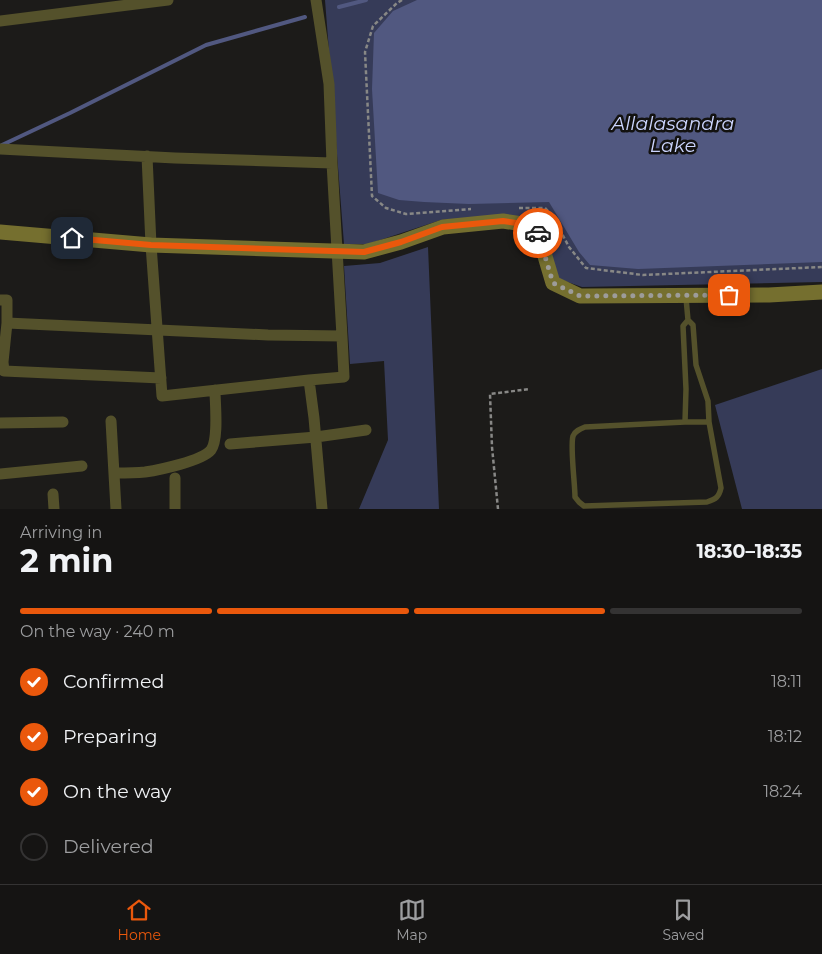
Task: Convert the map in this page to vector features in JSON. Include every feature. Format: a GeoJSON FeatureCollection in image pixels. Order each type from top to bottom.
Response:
{"type":"FeatureCollection","features":[{"type":"Feature","properties":{"kind":"street"},"geometry":{"type":"LineString","coordinates":[[0,21],[168,0]]}},
{"type":"Feature","properties":{"kind":"street"},"geometry":{"type":"LineString","coordinates":[[147,156],[151,245],[162,396],[344,377],[336,252],[329,84],[316,0]]}},
{"type":"Feature","properties":{"kind":"street"},"geometry":{"type":"LineString","coordinates":[[0,149],[332,163]]}},
{"type":"Feature","properties":{"kind":"street"},"geometry":{"type":"LineString","coordinates":[[0,232],[151,245],[364,252],[401,242],[442,227],[503,221],[536,226],[553,283],[580,296],[769,295],[822,292]]}},
{"type":"Feature","properties":{"kind":"street"},"geometry":{"type":"LineString","coordinates":[[0,300],[7,300],[7,323],[2,362],[4,372],[161,378]]}},
{"type":"Feature","properties":{"kind":"street"},"geometry":{"type":"LineString","coordinates":[[7,323],[342,336]]}},
{"type":"Feature","properties":{"kind":"street"},"geometry":{"type":"LineString","coordinates":[[309,380],[322,509]]}},
{"type":"Feature","properties":{"kind":"street"},"geometry":{"type":"LineString","coordinates":[[115,473],[146,472],[201,457],[211,450],[215,440],[215,390]]}},
{"type":"Feature","properties":{"kind":"street"},"geometry":{"type":"LineString","coordinates":[[111,421],[116,509]]}},
{"type":"Feature","properties":{"kind":"street"},"geometry":{"type":"LineString","coordinates":[[0,424],[63,422]]}},
{"type":"Feature","properties":{"kind":"street"},"geometry":{"type":"LineString","coordinates":[[230,444],[316,437],[366,430]]}},
{"type":"Feature","properties":{"kind":"street"},"geometry":{"type":"LineString","coordinates":[[0,474],[82,466]]}},
{"type":"Feature","properties":{"kind":"street"},"geometry":{"type":"LineString","coordinates":[[175,478],[175,509]]}},
{"type":"Feature","properties":{"kind":"street"},"geometry":{"type":"LineString","coordinates":[[53,494],[54,509]]}},
{"type":"Feature","properties":{"kind":"lane"},"geometry":{"type":"LineString","coordinates":[[686,295],[688,320],[693,325],[696,365],[708,401],[709,422],[721,488],[719,495],[714,500],[707,502],[584,506],[575,497],[573,436],[577,430],[585,427],[709,422]]}},
{"type":"Feature","properties":{"kind":"lane"},"geometry":{"type":"LineString","coordinates":[[685,422],[686,389],[683,326],[688,320]]}},
{"type":"Feature","properties":{"kind":"path"},"geometry":{"type":"LineString","coordinates":[[402,0],[397,2],[373,26],[365,52],[372,196],[386,208],[406,214],[478,208]]}},
{"type":"Feature","properties":{"kind":"path"},"geometry":{"type":"LineString","coordinates":[[513,208],[545,208],[552,215],[569,247],[586,268],[643,275],[822,267]]}},
{"type":"Feature","properties":{"kind":"path"},"geometry":{"type":"LineString","coordinates":[[498,509],[492,447],[490,394],[530,390]]}},
{"type":"Feature","properties":{"kind":"shaded area","name":"Allalasandra Lake"},"geometry":{"type":"Polygon","coordinates":[[[325,0],[822,0],[822,282],[582,287],[559,279],[540,218],[501,216],[441,220],[368,244],[344,244],[325,0]]]}},
{"type":"Feature","properties":{"kind":"shaded area"},"geometry":{"type":"Polygon","coordinates":[[[428,247],[439,509],[359,509],[388,440],[384,361],[350,364],[344,266],[380,263],[428,247]]]}},
{"type":"Feature","properties":{"kind":"shaded area"},"geometry":{"type":"Polygon","coordinates":[[[822,369],[822,509],[742,509],[715,405],[822,369]]]}},
{"type":"Feature","properties":{"kind":"water","name":"Allalasandra Lake"},"geometry":{"type":"Polygon","coordinates":[[[417,0],[822,0],[822,262],[638,269],[590,265],[579,252],[549,202],[469,204],[424,202],[399,200],[378,193],[372,89],[374,33],[393,11],[417,0]]]}},
{"type":"Feature","properties":{"kind":"waterway"},"geometry":{"type":"LineString","coordinates":[[339,7],[366,0]]}},
{"type":"Feature","properties":{"kind":"waterway"},"geometry":{"type":"LineString","coordinates":[[2,145],[206,45],[305,17]]}},
{"type":"Feature","properties":{"kind":"way so far"},"geometry":{"type":"LineString","coordinates":[[538,233],[553,283],[580,296],[630,294],[729,295]]}},
{"type":"Feature","properties":{"kind":"route"},"geometry":{"type":"LineString","coordinates":[[72,238],[151,245],[364,252],[401,242],[442,227],[503,221],[536,226],[538,233]]}}]}
